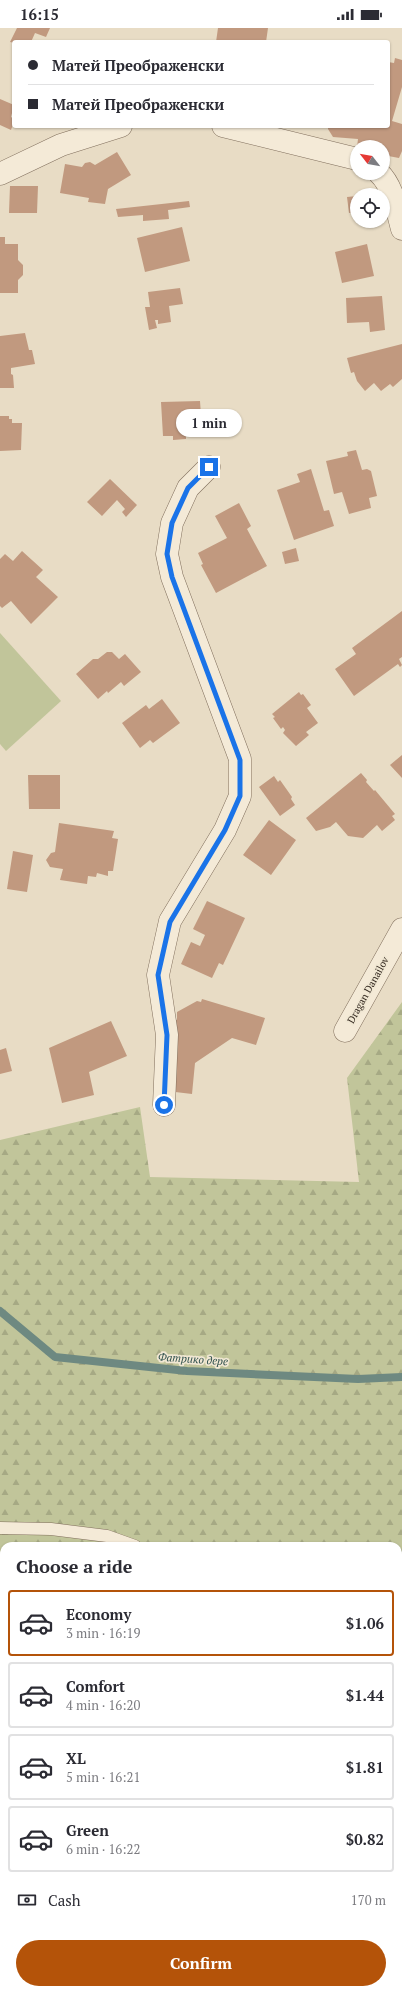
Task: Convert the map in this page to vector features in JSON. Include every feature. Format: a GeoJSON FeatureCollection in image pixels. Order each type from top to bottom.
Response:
{"type":"FeatureCollection","features":[{"type":"Feature","properties":{"kind":"street"},"geometry":{"type":"LineString","coordinates":[[0,174],[61,145],[115,128]]}},
{"type":"Feature","properties":{"kind":"street"},"geometry":{"type":"LineString","coordinates":[[231,128],[350,157]]}},
{"type":"Feature","properties":{"kind":"street"},"geometry":{"type":"LineString","coordinates":[[385,180],[392,194],[402,229]]}},
{"type":"Feature","properties":{"kind":"street"},"geometry":{"type":"LineString","coordinates":[[164,1105],[167,1035],[158,975],[170,922],[225,830],[240,796],[240,760],[172,577],[167,554],[172,523],[188,488],[209,467]]}},
{"type":"Feature","properties":{"kind":"street","name":"Dragan Danailov"},"geometry":{"type":"LineString","coordinates":[[345,1031],[402,929]]}},
{"type":"Feature","properties":{"kind":"lane"},"geometry":{"type":"LineString","coordinates":[[0,1528],[51,1529],[107,1536],[124,1542]]}},
{"type":"Feature","properties":{"kind":"green space"},"geometry":{"type":"Polygon","coordinates":[[[0,633],[61,701],[6,751],[0,744],[0,633]]]}},
{"type":"Feature","properties":{"kind":"green space"},"geometry":{"type":"Polygon","coordinates":[[[402,1002],[402,1542],[0,1542],[0,1140],[140,1107],[150,1177],[359,1182],[347,1078],[402,1002]]]}},
{"type":"Feature","properties":{"kind":"building"},"geometry":{"type":"Polygon","coordinates":[[[17,28],[50,28],[46,37],[35,33],[32,40],[12,40],[12,42],[10,42],[17,28]]]}},
{"type":"Feature","properties":{"kind":"building"},"geometry":{"type":"Polygon","coordinates":[[[218,28],[268,28],[266,40],[216,40],[218,28]]]}},
{"type":"Feature","properties":{"kind":"building"},"geometry":{"type":"Polygon","coordinates":[[[395,58],[402,60],[402,87],[392,121],[402,124],[402,151],[399,158],[390,156],[390,140],[358,140],[333,137],[328,129],[390,128],[390,62],[394,63],[395,58]]]}},
{"type":"Feature","properties":{"kind":"building"},"geometry":{"type":"Polygon","coordinates":[[[0,99],[12,104],[12,127],[11,130],[0,125],[0,99]]]}},
{"type":"Feature","properties":{"kind":"building"},"geometry":{"type":"Polygon","coordinates":[[[117,152],[131,175],[108,189],[105,204],[88,202],[89,198],[60,193],[65,164],[82,167],[85,163],[90,162],[95,165],[117,152]]]}},
{"type":"Feature","properties":{"kind":"building"},"geometry":{"type":"Polygon","coordinates":[[[10,186],[38,186],[37,213],[9,213],[10,186]]]}},
{"type":"Feature","properties":{"kind":"building"},"geometry":{"type":"Polygon","coordinates":[[[347,197],[350,197],[350,213],[349,213],[347,197]]]}},
{"type":"Feature","properties":{"kind":"building"},"geometry":{"type":"Polygon","coordinates":[[[189,201],[190,207],[168,210],[169,219],[143,221],[143,215],[118,217],[116,209],[189,201]]]}},
{"type":"Feature","properties":{"kind":"building"},"geometry":{"type":"Polygon","coordinates":[[[182,227],[190,261],[145,272],[137,238],[182,227]]]}},
{"type":"Feature","properties":{"kind":"building"},"geometry":{"type":"Polygon","coordinates":[[[0,237],[5,237],[5,244],[18,244],[18,260],[23,265],[23,275],[18,280],[18,293],[0,293],[0,237]]]}},
{"type":"Feature","properties":{"kind":"building"},"geometry":{"type":"Polygon","coordinates":[[[367,244],[374,276],[342,283],[335,252],[367,244]]]}},
{"type":"Feature","properties":{"kind":"building"},"geometry":{"type":"Polygon","coordinates":[[[180,288],[183,304],[169,306],[171,322],[158,324],[158,320],[155,320],[157,328],[149,330],[145,307],[150,307],[148,292],[180,288]]]}},
{"type":"Feature","properties":{"kind":"building"},"geometry":{"type":"Polygon","coordinates":[[[382,296],[385,330],[370,332],[369,322],[347,323],[346,298],[382,296]]]}},
{"type":"Feature","properties":{"kind":"building"},"geometry":{"type":"Polygon","coordinates":[[[25,333],[29,350],[32,350],[35,364],[11,368],[14,388],[0,388],[0,336],[25,333]]]}},
{"type":"Feature","properties":{"kind":"building"},"geometry":{"type":"Polygon","coordinates":[[[402,344],[402,379],[393,387],[390,384],[381,391],[374,383],[365,391],[357,381],[354,372],[351,373],[347,358],[402,344]]]}},
{"type":"Feature","properties":{"kind":"building"},"geometry":{"type":"Polygon","coordinates":[[[200,401],[202,430],[186,431],[186,439],[173,440],[173,436],[163,436],[161,402],[200,401]]]}},
{"type":"Feature","properties":{"kind":"building"},"geometry":{"type":"Polygon","coordinates":[[[0,416],[9,416],[9,419],[12,419],[12,423],[22,423],[21,450],[0,451],[0,416]]]}},
{"type":"Feature","properties":{"kind":"building"},"geometry":{"type":"Polygon","coordinates":[[[356,450],[362,470],[367,469],[371,471],[377,496],[369,498],[371,508],[349,514],[342,492],[334,494],[326,461],[348,456],[347,452],[356,450]]]}},
{"type":"Feature","properties":{"kind":"building"},"geometry":{"type":"Polygon","coordinates":[[[311,469],[324,511],[329,510],[334,526],[294,540],[277,490],[300,482],[297,474],[311,469]]]}},
{"type":"Feature","properties":{"kind":"building"},"geometry":{"type":"Polygon","coordinates":[[[110,479],[137,505],[126,517],[122,512],[125,509],[117,500],[102,516],[87,502],[110,479]]]}},
{"type":"Feature","properties":{"kind":"building"},"geometry":{"type":"Polygon","coordinates":[[[239,503],[251,526],[247,529],[267,566],[216,593],[201,565],[203,564],[198,553],[227,538],[215,516],[239,503]]]}},
{"type":"Feature","properties":{"kind":"building"},"geometry":{"type":"Polygon","coordinates":[[[296,548],[299,561],[285,564],[282,552],[296,548]]]}},
{"type":"Feature","properties":{"kind":"building"},"geometry":{"type":"Polygon","coordinates":[[[22,551],[43,570],[36,577],[58,597],[31,624],[11,601],[2,608],[0,606],[0,559],[5,554],[13,561],[22,551]]]}},
{"type":"Feature","properties":{"kind":"building"},"geometry":{"type":"Polygon","coordinates":[[[402,611],[402,657],[399,659],[402,665],[400,667],[398,664],[354,696],[335,669],[356,654],[352,648],[402,611]]]}},
{"type":"Feature","properties":{"kind":"building"},"geometry":{"type":"Polygon","coordinates":[[[107,652],[112,652],[119,659],[125,654],[141,672],[124,686],[121,682],[98,699],[76,674],[93,659],[98,659],[107,652]]]}},
{"type":"Feature","properties":{"kind":"building"},"geometry":{"type":"Polygon","coordinates":[[[299,692],[301,695],[303,694],[311,705],[307,708],[318,723],[306,732],[309,735],[296,746],[283,733],[285,730],[283,727],[281,729],[273,718],[275,717],[272,714],[299,692]]]}},
{"type":"Feature","properties":{"kind":"building"},"geometry":{"type":"Polygon","coordinates":[[[162,699],[180,723],[153,743],[150,740],[140,748],[122,723],[146,705],[149,709],[162,699]]]}},
{"type":"Feature","properties":{"kind":"building"},"geometry":{"type":"Polygon","coordinates":[[[402,755],[402,778],[390,765],[402,755]]]}},
{"type":"Feature","properties":{"kind":"building"},"geometry":{"type":"Polygon","coordinates":[[[361,773],[367,780],[366,782],[374,791],[375,790],[395,814],[392,816],[395,820],[382,831],[377,825],[363,838],[348,836],[336,822],[330,827],[316,831],[306,818],[361,773]]]}},
{"type":"Feature","properties":{"kind":"building"},"geometry":{"type":"Polygon","coordinates":[[[28,775],[60,775],[60,809],[29,809],[28,775]]]}},
{"type":"Feature","properties":{"kind":"building"},"geometry":{"type":"Polygon","coordinates":[[[274,776],[278,782],[280,780],[292,797],[291,799],[295,805],[280,816],[259,787],[274,776]]]}},
{"type":"Feature","properties":{"kind":"building"},"geometry":{"type":"Polygon","coordinates":[[[269,820],[296,840],[271,875],[243,855],[269,820]]]}},
{"type":"Feature","properties":{"kind":"building"},"geometry":{"type":"Polygon","coordinates":[[[59,823],[114,831],[112,838],[118,839],[113,871],[108,871],[108,876],[97,873],[96,877],[88,876],[87,884],[60,880],[63,869],[50,867],[46,860],[51,853],[55,852],[59,823]]]}},
{"type":"Feature","properties":{"kind":"building"},"geometry":{"type":"Polygon","coordinates":[[[13,851],[33,855],[27,892],[7,889],[13,851]]]}},
{"type":"Feature","properties":{"kind":"building"},"geometry":{"type":"Polygon","coordinates":[[[207,901],[245,918],[223,965],[219,963],[212,978],[181,964],[191,942],[200,946],[205,935],[193,929],[207,901]]]}},
{"type":"Feature","properties":{"kind":"building"},"geometry":{"type":"Polygon","coordinates":[[[202,999],[265,1018],[256,1045],[232,1038],[195,1063],[192,1094],[167,1091],[174,1019],[177,1020],[177,1012],[197,1001],[201,1002],[202,999]]]}},
{"type":"Feature","properties":{"kind":"building"},"geometry":{"type":"Polygon","coordinates":[[[111,1021],[127,1056],[89,1072],[94,1095],[62,1103],[49,1048],[111,1021]]]}},
{"type":"Feature","properties":{"kind":"building"},"geometry":{"type":"Polygon","coordinates":[[[6,1048],[12,1071],[0,1074],[0,1050],[6,1048]]]}},
{"type":"Feature","properties":{"kind":"waterway","name":"Фатрико дере"},"geometry":{"type":"LineString","coordinates":[[0,1311],[55,1357],[187,1371],[358,1379],[402,1377]]}},
{"type":"Feature","properties":{"kind":"route"},"geometry":{"type":"LineString","coordinates":[[164,1105],[167,1035],[158,975],[170,922],[225,830],[240,796],[240,760],[172,577],[167,554],[172,523],[188,488],[209,467]]}}]}
